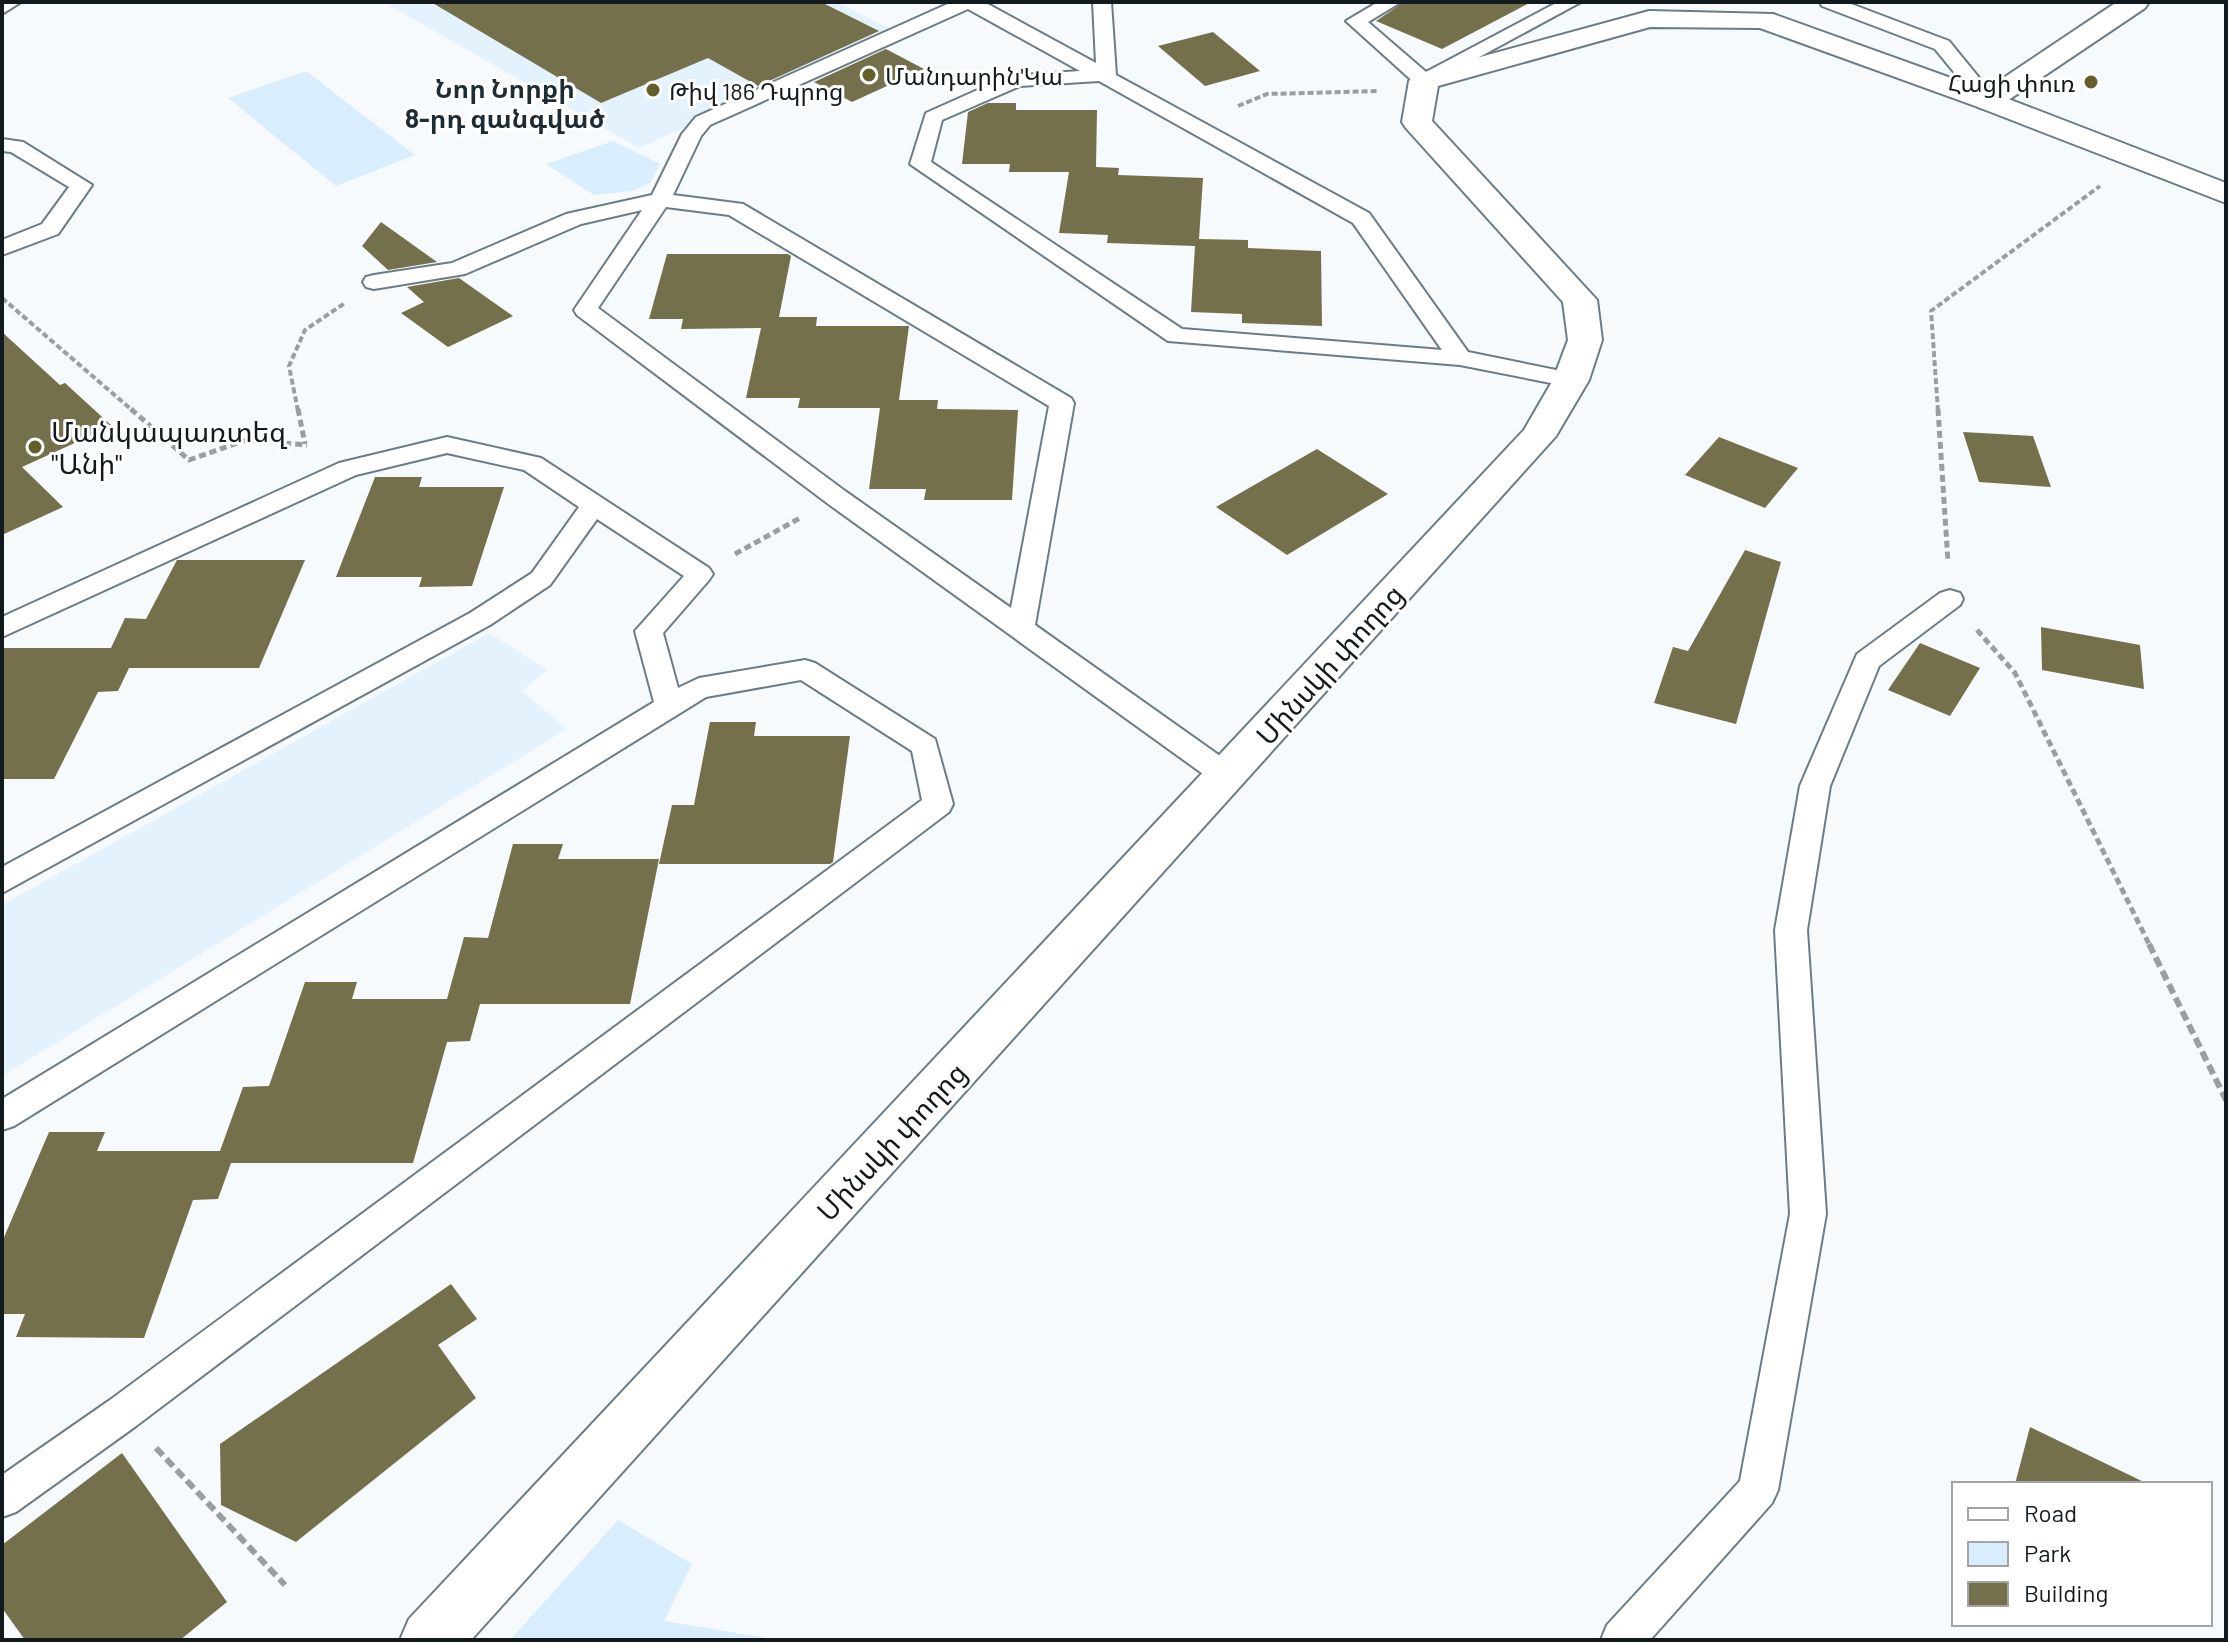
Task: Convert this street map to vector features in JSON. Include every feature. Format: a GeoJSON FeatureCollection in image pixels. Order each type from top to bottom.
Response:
{"type":"FeatureCollection","features":[{"type":"Feature","properties":{"kind":"main road"},"geometry":{"type":"LineString","coordinates":[[1988,101],[2135,2]]}},
{"type":"Feature","properties":{"kind":"main road"},"geometry":{"type":"LineString","coordinates":[[1423,85],[1649,19],[1763,20],[1988,101],[2226,194]]}},
{"type":"Feature","properties":{"kind":"main road","name":"Մինսկի փողոց"},"geometry":{"type":"LineString","coordinates":[[430,1640],[1538,436],[1571,380],[1585,340],[1580,300],[1417,122],[1423,85]]}},
{"type":"Feature","properties":{"kind":"lane"},"geometry":{"type":"LineString","coordinates":[[2,8],[12,2]]}},
{"type":"Feature","properties":{"kind":"lane"},"geometry":{"type":"LineString","coordinates":[[1227,776],[836,497],[585,310],[660,200],[692,134],[703,121],[968,2],[1106,75],[1361,218],[1460,358]]}},
{"type":"Feature","properties":{"kind":"lane"},"geometry":{"type":"LineString","coordinates":[[1102,2],[1106,75]]}},
{"type":"Feature","properties":{"kind":"lane"},"geometry":{"type":"LineString","coordinates":[[1392,2],[1355,21],[1423,85],[1572,2]]}},
{"type":"Feature","properties":{"kind":"lane"},"geometry":{"type":"LineString","coordinates":[[1829,2],[1942,45],[1988,101]]}},
{"type":"Feature","properties":{"kind":"lane"},"geometry":{"type":"LineString","coordinates":[[1106,75],[1016,80],[933,117],[920,164],[1176,336],[1460,358],[1571,380]]}},
{"type":"Feature","properties":{"kind":"lane"},"geometry":{"type":"LineString","coordinates":[[2,145],[16,146],[81,185],[50,229],[2,248]]}},
{"type":"Feature","properties":{"kind":"lane"},"geometry":{"type":"LineString","coordinates":[[374,282],[457,269],[574,219],[660,200],[735,209],[1062,403],[1021,627]]}},
{"type":"Feature","properties":{"kind":"lane"},"geometry":{"type":"LineString","coordinates":[[2,628],[343,471],[447,445],[532,464],[700,574],[649,631],[669,705]]}},
{"type":"Feature","properties":{"kind":"lane"},"geometry":{"type":"LineString","coordinates":[[2,881],[480,619],[541,579],[594,505]]}},
{"type":"Feature","properties":{"kind":"lane"},"geometry":{"type":"LineString","coordinates":[[1622,1640],[1758,1490],[1808,1214],[1791,930],[1815,786],[1867,661],[1950,599]]}},
{"type":"Feature","properties":{"kind":"lane"},"geometry":{"type":"LineString","coordinates":[[2,1116],[699,688],[805,670],[925,746],[938,804],[123,1413],[2,1498]]}},
{"type":"Feature","properties":{"kind":"path"},"geometry":{"type":"LineString","coordinates":[[1267,94],[1423,85]]}},
{"type":"Feature","properties":{"kind":"path"},"geometry":{"type":"LineString","coordinates":[[2136,159],[1931,311],[1950,599],[2015,673],[2225,1098]]}},
{"type":"Feature","properties":{"kind":"path"},"geometry":{"type":"LineString","coordinates":[[305,444],[289,366],[305,330],[374,282]]}},
{"type":"Feature","properties":{"kind":"path"},"geometry":{"type":"LineString","coordinates":[[2,298],[189,460],[246,440],[305,444],[343,471]]}},
{"type":"Feature","properties":{"kind":"path"},"geometry":{"type":"LineString","coordinates":[[700,574],[836,497]]}},
{"type":"Feature","properties":{"kind":"path"},"geometry":{"type":"LineString","coordinates":[[123,1413],[285,1585]]}},
{"type":"Feature","properties":{"kind":"shaded area","name":"Թիվ 186 Դպրոց"},"geometry":{"type":"Polygon","coordinates":[[[384,2],[837,2],[897,32],[639,148],[384,2]]]}},
{"type":"Feature","properties":{"kind":"shaded area"},"geometry":{"type":"Polygon","coordinates":[[[489,633],[547,670],[522,691],[567,729],[2,1076],[2,905],[489,633]]]}},
{"type":"Feature","properties":{"kind":"green space"},"geometry":{"type":"Polygon","coordinates":[[[306,71],[415,155],[336,186],[228,98],[306,71]]]}},
{"type":"Feature","properties":{"kind":"green space"},"geometry":{"type":"Polygon","coordinates":[[[613,141],[660,164],[650,183],[632,191],[594,195],[546,164],[613,141]]]}},
{"type":"Feature","properties":{"kind":"green space"},"geometry":{"type":"Polygon","coordinates":[[[618,1520],[692,1564],[664,1621],[779,1640],[510,1640],[618,1520]]]}},
{"type":"Feature","properties":{"kind":"building","name":"Թիվ 186 Դպրոց"},"geometry":{"type":"Polygon","coordinates":[[[431,2],[821,2],[879,31],[758,86],[708,58],[601,103],[431,2]]]}},
{"type":"Feature","properties":{"kind":"building"},"geometry":{"type":"Polygon","coordinates":[[[1404,2],[1531,2],[1442,49],[1376,21],[1404,2]]]}},
{"type":"Feature","properties":{"kind":"building"},"geometry":{"type":"Polygon","coordinates":[[[1213,32],[1260,71],[1205,86],[1158,46],[1213,32]]]}},
{"type":"Feature","properties":{"kind":"building","name":"Մանդարին'Կա"},"geometry":{"type":"Polygon","coordinates":[[[886,49],[924,69],[852,102],[814,82],[886,49]]]}},
{"type":"Feature","properties":{"kind":"building"},"geometry":{"type":"Polygon","coordinates":[[[988,103],[1016,103],[1016,110],[1097,110],[1096,167],[1119,168],[1118,175],[1203,178],[1199,239],[1248,240],[1248,248],[1321,251],[1322,326],[1242,323],[1242,314],[1191,312],[1195,246],[1107,243],[1108,235],[1059,233],[1069,172],[1009,172],[1010,164],[962,164],[968,112],[988,103]]]}},
{"type":"Feature","properties":{"kind":"building"},"geometry":{"type":"Polygon","coordinates":[[[381,222],[437,262],[388,270],[362,246],[381,222]]]}},
{"type":"Feature","properties":{"kind":"building"},"geometry":{"type":"Polygon","coordinates":[[[667,254],[788,254],[791,256],[779,317],[817,317],[816,326],[909,326],[899,400],[938,400],[937,409],[1018,410],[1012,500],[924,500],[926,489],[869,489],[880,408],[798,408],[800,398],[746,398],[761,328],[681,329],[683,319],[649,319],[667,254]]]}},
{"type":"Feature","properties":{"kind":"building"},"geometry":{"type":"Polygon","coordinates":[[[459,278],[513,316],[448,347],[401,313],[424,302],[407,287],[459,278]]]}},
{"type":"Feature","properties":{"kind":"building","name":"Մանկապառտեզ \"Անի\""},"geometry":{"type":"Polygon","coordinates":[[[2,332],[60,385],[65,383],[112,426],[22,467],[63,507],[2,535],[2,332]]]}},
{"type":"Feature","properties":{"kind":"building"},"geometry":{"type":"Polygon","coordinates":[[[1963,432],[2033,436],[2051,487],[1979,482],[1963,432]]]}},
{"type":"Feature","properties":{"kind":"building"},"geometry":{"type":"Polygon","coordinates":[[[1719,437],[1798,468],[1765,508],[1685,475],[1719,437]]]}},
{"type":"Feature","properties":{"kind":"building"},"geometry":{"type":"Polygon","coordinates":[[[1317,449],[1388,494],[1287,555],[1216,507],[1317,449]]]}},
{"type":"Feature","properties":{"kind":"building"},"geometry":{"type":"Polygon","coordinates":[[[375,477],[422,477],[419,487],[504,487],[472,586],[419,587],[422,577],[336,577],[375,477]]]}},
{"type":"Feature","properties":{"kind":"building"},"geometry":{"type":"Polygon","coordinates":[[[1745,550],[1781,562],[1736,724],[1654,703],[1673,647],[1688,651],[1745,550]]]}},
{"type":"Feature","properties":{"kind":"building"},"geometry":{"type":"Polygon","coordinates":[[[177,560],[305,560],[259,668],[129,668],[118,691],[98,692],[54,779],[2,779],[2,648],[111,648],[125,618],[146,619],[177,560]]]}},
{"type":"Feature","properties":{"kind":"building"},"geometry":{"type":"Polygon","coordinates":[[[2041,627],[2140,645],[2144,689],[2042,670],[2041,627]]]}},
{"type":"Feature","properties":{"kind":"building"},"geometry":{"type":"Polygon","coordinates":[[[1920,643],[1980,668],[1950,716],[1888,690],[1920,643]]]}},
{"type":"Feature","properties":{"kind":"building"},"geometry":{"type":"Polygon","coordinates":[[[710,722],[756,722],[754,736],[850,736],[833,862],[659,864],[672,805],[694,805],[710,722]]]}},
{"type":"Feature","properties":{"kind":"building"},"geometry":{"type":"Polygon","coordinates":[[[513,844],[563,844],[558,859],[659,859],[630,1004],[480,1004],[470,1041],[447,1042],[413,1163],[231,1163],[218,1199],[193,1200],[144,1338],[16,1337],[25,1314],[2,1314],[2,1242],[49,1132],[105,1132],[97,1151],[220,1151],[243,1087],[269,1086],[305,982],[357,982],[352,999],[447,999],[464,937],[488,938],[513,844]]]}},
{"type":"Feature","properties":{"kind":"building"},"geometry":{"type":"Polygon","coordinates":[[[451,1284],[477,1319],[438,1345],[476,1398],[296,1542],[221,1505],[220,1444],[451,1284]]]}},
{"type":"Feature","properties":{"kind":"building"},"geometry":{"type":"Polygon","coordinates":[[[2030,1427],[2144,1482],[2016,1482],[2030,1427]]]}},
{"type":"Feature","properties":{"kind":"building"},"geometry":{"type":"Polygon","coordinates":[[[122,1453],[227,1602],[180,1640],[25,1640],[2,1608],[2,1545],[122,1453]]]}},
{"type":"Feature","properties":{"kind":"place","name":"Մանդարին'Կա"},"geometry":{"type":"Point","coordinates":[869,75]}},
{"type":"Feature","properties":{"kind":"place","name":"Հացի փուռ"},"geometry":{"type":"Point","coordinates":[2091,82]}},
{"type":"Feature","properties":{"kind":"place","name":"Թիվ 186 Դպրոց"},"geometry":{"type":"Point","coordinates":[653,90]}},
{"type":"Feature","properties":{"kind":"place","name":"Մանկապառտեզ \"Անի\""},"geometry":{"type":"Point","coordinates":[35,447]}},
{"type":"Feature","properties":{"kind":"district","name":"Նոր Նորքի 8-րդ զանգված"},"geometry":{"type":"Point","coordinates":[505,102]}}]}
